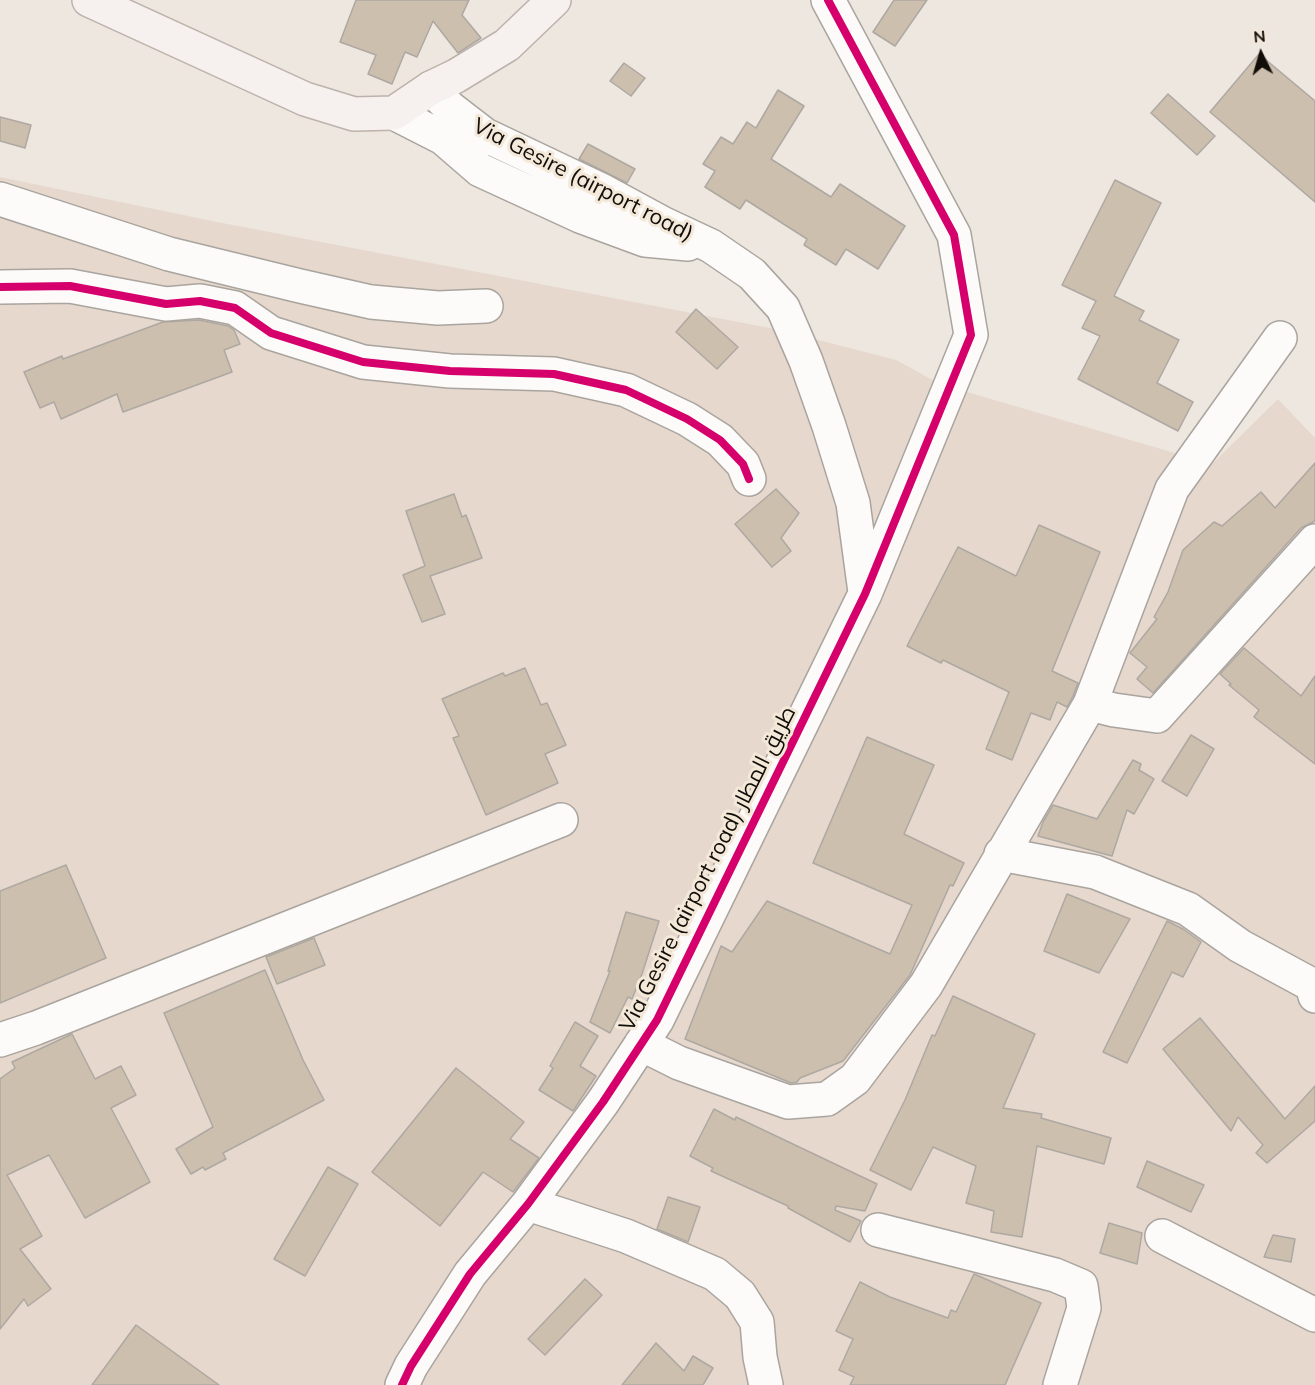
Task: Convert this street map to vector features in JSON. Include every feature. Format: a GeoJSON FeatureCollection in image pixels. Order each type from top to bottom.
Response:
{"type":"FeatureCollection","features":[{"type":"Feature","properties":{"kind":"main road"},"geometry":{"type":"LineString","coordinates":[[89,0],[305,99],[354,114],[394,113],[431,88],[507,45],[554,0]]}},
{"type":"Feature","properties":{"kind":"street","name":"Via Gesire (airport road) طريق المطار"},"geometry":{"type":"LineString","coordinates":[[402,1385],[411,1366],[470,1274],[528,1204],[603,1102],[657,1020],[866,594],[971,335],[954,236],[828,0]]}},
{"type":"Feature","properties":{"kind":"street","name":"Via Gesire (airport road)"},"geometry":{"type":"LineString","coordinates":[[431,88],[450,108],[485,135],[711,246],[752,274],[783,308],[806,361],[853,503],[866,594]]}},
{"type":"Feature","properties":{"kind":"street","name":"Via Gesire (airport road)"},"geometry":{"type":"LineString","coordinates":[[394,113],[443,138],[480,170],[580,216],[645,240],[711,246]]}},
{"type":"Feature","properties":{"kind":"street"},"geometry":{"type":"LineString","coordinates":[[0,199],[170,254],[371,302],[438,308],[486,306]]}},
{"type":"Feature","properties":{"kind":"street"},"geometry":{"type":"LineString","coordinates":[[0,287],[70,286],[166,304],[200,301],[235,308],[271,333],[363,362],[450,371],[554,374],[627,390],[687,419],[720,440],[743,464],[749,478]]}},
{"type":"Feature","properties":{"kind":"street"},"geometry":{"type":"LineString","coordinates":[[641,1044],[679,1063],[788,1102],[827,1099],[855,1079],[926,985],[1090,704],[1172,489],[1280,338]]}},
{"type":"Feature","properties":{"kind":"street"},"geometry":{"type":"LineString","coordinates":[[1090,704],[1157,716],[1315,540]]}},
{"type":"Feature","properties":{"kind":"street"},"geometry":{"type":"LineString","coordinates":[[0,1040],[36,1028],[561,820]]}},
{"type":"Feature","properties":{"kind":"street"},"geometry":{"type":"LineString","coordinates":[[1001,854],[1095,872],[1188,909],[1240,946],[1312,985],[1315,996]]}},
{"type":"Feature","properties":{"kind":"street"},"geometry":{"type":"LineString","coordinates":[[528,1204],[626,1236],[715,1274],[740,1295],[757,1322],[760,1357],[766,1385]]}},
{"type":"Feature","properties":{"kind":"street"},"geometry":{"type":"LineString","coordinates":[[878,1230],[1055,1275],[1081,1286],[1084,1308],[1060,1385]]}},
{"type":"Feature","properties":{"kind":"street"},"geometry":{"type":"LineString","coordinates":[[1162,1236],[1315,1315]]}},
{"type":"Feature","properties":{"kind":"shaded area"},"geometry":{"type":"Polygon","coordinates":[[[0,177],[217,222],[780,330],[896,360],[940,384],[1212,464],[1278,399],[1315,438],[1315,1385],[0,1385],[0,177]]]}},
{"type":"Feature","properties":{"kind":"building"},"geometry":{"type":"Polygon","coordinates":[[[356,0],[469,0],[462,15],[481,38],[458,53],[433,21],[417,57],[405,52],[392,84],[368,74],[376,55],[340,42],[356,0]]]}},
{"type":"Feature","properties":{"kind":"building"},"geometry":{"type":"Polygon","coordinates":[[[894,0],[927,0],[895,46],[873,32],[894,0]]]}},
{"type":"Feature","properties":{"kind":"building"},"geometry":{"type":"Polygon","coordinates":[[[1259,54],[1315,101],[1315,202],[1210,112],[1259,54]]]}},
{"type":"Feature","properties":{"kind":"building"},"geometry":{"type":"Polygon","coordinates":[[[624,63],[645,78],[631,96],[610,81],[624,63]]]}},
{"type":"Feature","properties":{"kind":"building"},"geometry":{"type":"Polygon","coordinates":[[[778,90],[804,106],[771,159],[831,197],[840,184],[905,226],[878,269],[846,249],[836,265],[804,245],[807,239],[746,200],[740,209],[705,187],[715,171],[703,164],[721,137],[733,144],[747,122],[756,128],[778,90]]]}},
{"type":"Feature","properties":{"kind":"building"},"geometry":{"type":"Polygon","coordinates":[[[1168,94],[1215,136],[1197,155],[1151,113],[1168,94]]]}},
{"type":"Feature","properties":{"kind":"building"},"geometry":{"type":"Polygon","coordinates":[[[0,117],[31,125],[25,148],[0,141],[0,117]]]}},
{"type":"Feature","properties":{"kind":"building"},"geometry":{"type":"Polygon","coordinates":[[[588,144],[635,169],[627,183],[579,159],[588,144]]]}},
{"type":"Feature","properties":{"kind":"building"},"geometry":{"type":"Polygon","coordinates":[[[1115,180],[1161,203],[1114,296],[1144,311],[1139,320],[1179,340],[1157,383],[1193,402],[1178,431],[1078,379],[1100,336],[1082,328],[1096,301],[1062,285],[1115,180]]]}},
{"type":"Feature","properties":{"kind":"building"},"geometry":{"type":"Polygon","coordinates":[[[696,309],[738,347],[717,369],[676,332],[696,309]]]}},
{"type":"Feature","properties":{"kind":"building"},"geometry":{"type":"Polygon","coordinates":[[[199,320],[228,326],[234,330],[240,344],[224,350],[232,372],[123,412],[117,394],[61,419],[54,402],[40,408],[24,372],[62,356],[63,359],[163,322],[199,320]]]}},
{"type":"Feature","properties":{"kind":"building"},"geometry":{"type":"Polygon","coordinates":[[[1315,463],[1315,521],[1301,528],[1153,693],[1137,679],[1147,667],[1130,653],[1157,619],[1154,617],[1168,592],[1183,550],[1214,522],[1222,526],[1261,492],[1275,508],[1315,463]]]}},
{"type":"Feature","properties":{"kind":"building"},"geometry":{"type":"Polygon","coordinates":[[[776,489],[799,513],[781,538],[791,551],[772,567],[735,524],[776,489]]]}},
{"type":"Feature","properties":{"kind":"building"},"geometry":{"type":"Polygon","coordinates":[[[454,494],[462,517],[466,515],[482,558],[430,576],[445,614],[422,622],[403,575],[425,566],[406,511],[454,494]]]}},
{"type":"Feature","properties":{"kind":"building"},"geometry":{"type":"Polygon","coordinates":[[[1039,525],[1100,552],[1052,671],[1078,683],[1073,696],[1067,707],[1057,702],[1050,720],[1031,713],[1012,760],[986,749],[1009,692],[943,660],[941,663],[907,646],[958,547],[1016,576],[1039,525]]]}},
{"type":"Feature","properties":{"kind":"building"},"geometry":{"type":"Polygon","coordinates":[[[1244,648],[1301,696],[1315,676],[1315,764],[1254,717],[1259,710],[1229,685],[1231,684],[1220,674],[1244,648]]]}},
{"type":"Feature","properties":{"kind":"building"},"geometry":{"type":"Polygon","coordinates":[[[525,668],[541,705],[547,703],[566,745],[545,754],[558,783],[486,815],[453,738],[459,736],[442,699],[503,673],[505,676],[525,668]]]}},
{"type":"Feature","properties":{"kind":"building"},"geometry":{"type":"Polygon","coordinates":[[[1191,735],[1214,749],[1187,796],[1162,781],[1191,735]]]}},
{"type":"Feature","properties":{"kind":"building"},"geometry":{"type":"Polygon","coordinates":[[[867,737],[934,765],[904,834],[964,863],[953,886],[950,885],[910,975],[843,1061],[791,1083],[685,1039],[721,946],[732,952],[767,901],[890,954],[912,905],[813,863],[867,737]]]}},
{"type":"Feature","properties":{"kind":"building"},"geometry":{"type":"Polygon","coordinates":[[[1133,760],[1141,764],[1139,770],[1154,779],[1134,814],[1127,810],[1112,856],[1038,836],[1053,805],[1097,819],[1133,760]]]}},
{"type":"Feature","properties":{"kind":"building"},"geometry":{"type":"Polygon","coordinates":[[[66,865],[106,958],[0,1003],[0,891],[66,865]]]}},
{"type":"Feature","properties":{"kind":"building"},"geometry":{"type":"Polygon","coordinates":[[[1067,894],[1130,919],[1099,973],[1044,951],[1067,894]]]}},
{"type":"Feature","properties":{"kind":"building"},"geometry":{"type":"Polygon","coordinates":[[[626,912],[659,921],[632,999],[628,997],[610,1033],[590,1022],[610,971],[608,971],[626,912]]]}},
{"type":"Feature","properties":{"kind":"building"},"geometry":{"type":"Polygon","coordinates":[[[1167,921],[1201,942],[1183,977],[1172,972],[1127,1063],[1103,1052],[1167,921]]]}},
{"type":"Feature","properties":{"kind":"building"},"geometry":{"type":"Polygon","coordinates":[[[314,938],[325,965],[277,984],[266,957],[314,938]]]}},
{"type":"Feature","properties":{"kind":"building"},"geometry":{"type":"Polygon","coordinates":[[[265,970],[303,1060],[324,1100],[223,1153],[226,1159],[205,1170],[203,1167],[191,1174],[176,1149],[213,1127],[164,1013],[265,970]]]}},
{"type":"Feature","properties":{"kind":"building"},"geometry":{"type":"Polygon","coordinates":[[[953,996],[1035,1034],[1003,1108],[1042,1114],[1041,1118],[1111,1138],[1104,1164],[1037,1146],[1022,1237],[991,1232],[994,1211],[966,1203],[976,1166],[933,1147],[911,1190],[870,1170],[905,1100],[932,1035],[935,1036],[953,996]]]}},
{"type":"Feature","properties":{"kind":"building"},"geometry":{"type":"Polygon","coordinates":[[[1200,1018],[1285,1119],[1315,1086],[1315,1121],[1267,1163],[1256,1153],[1263,1145],[1238,1117],[1231,1131],[1163,1049],[1200,1018]]]}},
{"type":"Feature","properties":{"kind":"building"},"geometry":{"type":"Polygon","coordinates":[[[575,1022],[598,1036],[580,1066],[596,1076],[573,1111],[539,1090],[553,1068],[550,1066],[575,1022]]]}},
{"type":"Feature","properties":{"kind":"building"},"geometry":{"type":"Polygon","coordinates":[[[72,1034],[95,1079],[121,1066],[136,1095],[111,1108],[150,1182],[85,1218],[49,1155],[7,1175],[42,1236],[20,1249],[51,1289],[28,1306],[24,1299],[0,1329],[0,1079],[15,1068],[12,1062],[72,1034]]]}},
{"type":"Feature","properties":{"kind":"building"},"geometry":{"type":"Polygon","coordinates":[[[456,1068],[524,1122],[510,1139],[539,1158],[513,1192],[483,1172],[440,1226],[372,1172],[456,1068]]]}},
{"type":"Feature","properties":{"kind":"building"},"geometry":{"type":"Polygon","coordinates":[[[714,1109],[735,1120],[736,1117],[877,1184],[865,1211],[836,1206],[835,1210],[861,1221],[850,1242],[788,1206],[711,1171],[713,1168],[690,1156],[714,1109]]]}},
{"type":"Feature","properties":{"kind":"building"},"geometry":{"type":"Polygon","coordinates":[[[1147,1161],[1204,1185],[1191,1212],[1137,1187],[1147,1161]]]}},
{"type":"Feature","properties":{"kind":"building"},"geometry":{"type":"Polygon","coordinates":[[[328,1167],[358,1184],[305,1276],[274,1259],[328,1167]]]}},
{"type":"Feature","properties":{"kind":"building"},"geometry":{"type":"Polygon","coordinates":[[[668,1197],[700,1207],[688,1242],[657,1229],[668,1197]]]}},
{"type":"Feature","properties":{"kind":"building"},"geometry":{"type":"Polygon","coordinates":[[[1109,1223],[1142,1233],[1137,1264],[1100,1253],[1109,1223]]]}},
{"type":"Feature","properties":{"kind":"building"},"geometry":{"type":"Polygon","coordinates":[[[1273,1235],[1295,1239],[1291,1262],[1264,1257],[1273,1235]]]}},
{"type":"Feature","properties":{"kind":"building"},"geometry":{"type":"Polygon","coordinates":[[[974,1274],[1041,1303],[1005,1385],[850,1385],[854,1377],[839,1370],[853,1339],[836,1331],[860,1282],[890,1297],[948,1318],[951,1310],[956,1312],[974,1274]]]}},
{"type":"Feature","properties":{"kind":"building"},"geometry":{"type":"Polygon","coordinates":[[[585,1279],[602,1295],[545,1355],[528,1339],[585,1279]]]}},
{"type":"Feature","properties":{"kind":"building"},"geometry":{"type":"Polygon","coordinates":[[[136,1325],[219,1385],[92,1385],[136,1325]]]}},
{"type":"Feature","properties":{"kind":"building"},"geometry":{"type":"Polygon","coordinates":[[[656,1343],[684,1371],[693,1356],[713,1368],[703,1385],[622,1385],[656,1343]]]}},
{"type":"Feature","properties":{"kind":"cycle path"},"geometry":{"type":"LineString","coordinates":[[402,1385],[411,1366],[470,1274],[528,1204],[603,1102],[657,1020],[865,594],[971,335],[954,235],[828,0]]}},
{"type":"Feature","properties":{"kind":"cycle path"},"geometry":{"type":"LineString","coordinates":[[0,287],[70,286],[166,304],[200,301],[235,308],[271,333],[363,362],[450,371],[554,374],[626,390],[687,419],[720,440],[743,464],[749,479]]}}]}
